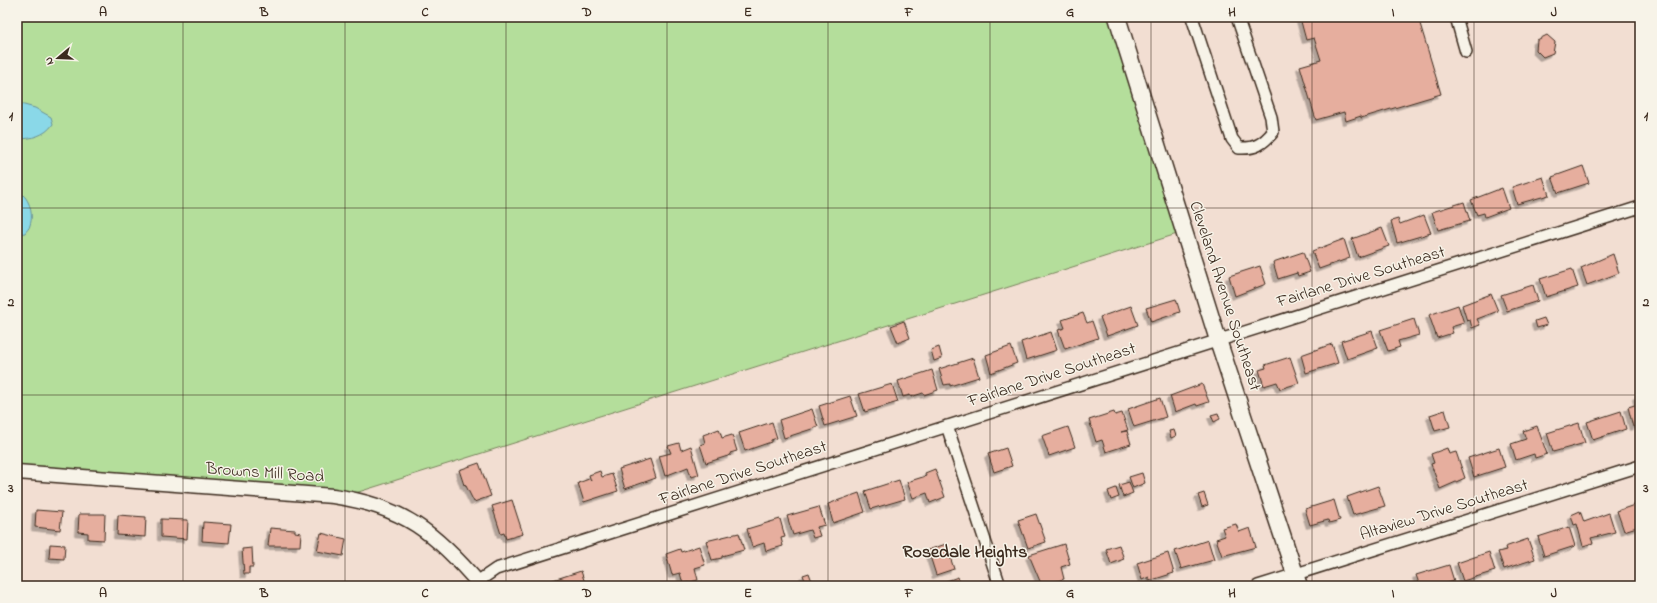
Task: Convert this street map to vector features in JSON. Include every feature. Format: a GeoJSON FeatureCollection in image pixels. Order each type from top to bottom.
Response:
{"type":"FeatureCollection","features":[{"type":"Feature","properties":{"kind":"main road","name":"Cleveland Avenue Southeast"},"geometry":{"type":"LineString","coordinates":[[1117,17],[1218,340],[1297,580]]}},
{"type":"Feature","properties":{"kind":"street"},"geometry":{"type":"LineString","coordinates":[[1192,17],[1232,139],[1239,148],[1251,149],[1263,143],[1273,132],[1270,117],[1238,17]]}},
{"type":"Feature","properties":{"kind":"street"},"geometry":{"type":"LineString","coordinates":[[1456,17],[1466,52]]}},
{"type":"Feature","properties":{"kind":"street","name":"Fairlane Drive Southeast"},"geometry":{"type":"LineString","coordinates":[[479,584],[496,569],[1640,207]]}},
{"type":"Feature","properties":{"kind":"street"},"geometry":{"type":"LineString","coordinates":[[947,426],[1000,586]]}},
{"type":"Feature","properties":{"kind":"street","name":"Altaview Drive Southeast"},"geometry":{"type":"LineString","coordinates":[[1258,586],[1297,580],[1640,466]]}},
{"type":"Feature","properties":{"kind":"street","name":"Browns Mill Road"},"geometry":{"type":"LineString","coordinates":[[17,472],[356,499],[390,510],[422,528],[449,550],[479,584]]}},
{"type":"Feature","properties":{"kind":"green space"},"geometry":{"type":"Polygon","coordinates":[[[17,17],[1121,17],[1177,234],[349,495],[17,471],[17,17]]]}},
{"type":"Feature","properties":{"kind":"water"},"geometry":{"type":"Polygon","coordinates":[[[17,103],[35,108],[51,117],[53,124],[42,134],[17,139],[17,103]]]}},
{"type":"Feature","properties":{"kind":"water"},"geometry":{"type":"Polygon","coordinates":[[[17,192],[25,197],[30,206],[31,221],[30,226],[25,233],[17,234],[17,192]]]}},
{"type":"Feature","properties":{"kind":"building"},"geometry":{"type":"Polygon","coordinates":[[[1418,17],[1441,94],[1361,118],[1361,116],[1346,121],[1344,112],[1316,120],[1300,66],[1321,60],[1314,38],[1306,40],[1300,18],[1418,17]]]}},
{"type":"Feature","properties":{"kind":"building"},"geometry":{"type":"Polygon","coordinates":[[[1547,35],[1555,42],[1553,53],[1543,57],[1536,50],[1537,40],[1547,35]]]}},
{"type":"Feature","properties":{"kind":"building"},"geometry":{"type":"Polygon","coordinates":[[[1583,166],[1589,183],[1558,193],[1552,177],[1583,166]]]}},
{"type":"Feature","properties":{"kind":"building"},"geometry":{"type":"Polygon","coordinates":[[[1543,177],[1549,195],[1517,204],[1512,187],[1543,177]]]}},
{"type":"Feature","properties":{"kind":"building"},"geometry":{"type":"Polygon","coordinates":[[[1502,188],[1509,208],[1485,217],[1484,213],[1477,215],[1471,200],[1502,188]]]}},
{"type":"Feature","properties":{"kind":"building"},"geometry":{"type":"Polygon","coordinates":[[[1464,202],[1470,221],[1438,230],[1432,212],[1464,202]]]}},
{"type":"Feature","properties":{"kind":"building"},"geometry":{"type":"Polygon","coordinates":[[[1424,215],[1431,233],[1397,243],[1391,221],[1398,219],[1400,224],[1424,215]]]}},
{"type":"Feature","properties":{"kind":"building"},"geometry":{"type":"Polygon","coordinates":[[[1382,228],[1389,246],[1358,257],[1352,239],[1382,228]]]}},
{"type":"Feature","properties":{"kind":"building"},"geometry":{"type":"Polygon","coordinates":[[[1344,239],[1350,258],[1319,269],[1312,251],[1344,239]]]}},
{"type":"Feature","properties":{"kind":"building"},"geometry":{"type":"Polygon","coordinates":[[[1303,252],[1310,272],[1298,276],[1297,273],[1278,279],[1273,262],[1303,252]]]}},
{"type":"Feature","properties":{"kind":"building"},"geometry":{"type":"Polygon","coordinates":[[[1613,254],[1619,273],[1587,285],[1581,268],[1613,254]]]}},
{"type":"Feature","properties":{"kind":"building"},"geometry":{"type":"Polygon","coordinates":[[[1260,266],[1266,284],[1235,296],[1229,276],[1260,266]]]}},
{"type":"Feature","properties":{"kind":"building"},"geometry":{"type":"Polygon","coordinates":[[[1572,269],[1578,287],[1546,297],[1540,279],[1572,269]]]}},
{"type":"Feature","properties":{"kind":"building"},"geometry":{"type":"Polygon","coordinates":[[[1533,285],[1538,301],[1507,311],[1501,295],[1533,285]]]}},
{"type":"Feature","properties":{"kind":"building"},"geometry":{"type":"Polygon","coordinates":[[[1491,294],[1498,311],[1477,319],[1480,325],[1472,328],[1470,320],[1467,321],[1462,305],[1491,294]]]}},
{"type":"Feature","properties":{"kind":"building"},"geometry":{"type":"Polygon","coordinates":[[[1176,299],[1180,312],[1151,322],[1146,308],[1176,299]]]}},
{"type":"Feature","properties":{"kind":"building"},"geometry":{"type":"Polygon","coordinates":[[[1458,305],[1464,323],[1451,327],[1453,333],[1437,338],[1429,315],[1458,305]]]}},
{"type":"Feature","properties":{"kind":"building"},"geometry":{"type":"Polygon","coordinates":[[[1131,306],[1138,325],[1107,336],[1100,317],[1131,306]]]}},
{"type":"Feature","properties":{"kind":"building"},"geometry":{"type":"Polygon","coordinates":[[[1083,313],[1087,323],[1092,321],[1098,338],[1065,349],[1058,330],[1065,328],[1062,320],[1083,313]]]}},
{"type":"Feature","properties":{"kind":"building"},"geometry":{"type":"Polygon","coordinates":[[[1544,318],[1547,325],[1537,328],[1535,321],[1544,318]]]}},
{"type":"Feature","properties":{"kind":"building"},"geometry":{"type":"Polygon","coordinates":[[[1414,319],[1419,335],[1398,341],[1400,347],[1388,351],[1380,330],[1414,319]]]}},
{"type":"Feature","properties":{"kind":"building"},"geometry":{"type":"Polygon","coordinates":[[[904,321],[910,338],[898,343],[891,326],[904,321]]]}},
{"type":"Feature","properties":{"kind":"building"},"geometry":{"type":"Polygon","coordinates":[[[1372,331],[1378,348],[1347,359],[1341,341],[1372,331]]]}},
{"type":"Feature","properties":{"kind":"building"},"geometry":{"type":"Polygon","coordinates":[[[1051,332],[1057,350],[1026,360],[1021,342],[1051,332]]]}},
{"type":"Feature","properties":{"kind":"building"},"geometry":{"type":"Polygon","coordinates":[[[1332,344],[1338,363],[1306,373],[1301,355],[1332,344]]]}},
{"type":"Feature","properties":{"kind":"building"},"geometry":{"type":"Polygon","coordinates":[[[1011,346],[1017,363],[991,373],[986,355],[1011,346]]]}},
{"type":"Feature","properties":{"kind":"building"},"geometry":{"type":"Polygon","coordinates":[[[939,347],[942,358],[934,361],[931,350],[939,347]]]}},
{"type":"Feature","properties":{"kind":"building"},"geometry":{"type":"Polygon","coordinates":[[[1290,357],[1299,383],[1280,389],[1277,382],[1264,386],[1259,370],[1266,368],[1265,365],[1290,357]]]}},
{"type":"Feature","properties":{"kind":"building"},"geometry":{"type":"Polygon","coordinates":[[[973,358],[979,377],[950,386],[950,384],[944,385],[939,369],[973,358]]]}},
{"type":"Feature","properties":{"kind":"building"},"geometry":{"type":"Polygon","coordinates":[[[932,370],[938,390],[924,395],[923,393],[911,397],[910,395],[903,397],[898,381],[932,370]]]}},
{"type":"Feature","properties":{"kind":"building"},"geometry":{"type":"Polygon","coordinates":[[[892,384],[898,402],[865,412],[859,394],[892,384]]]}},
{"type":"Feature","properties":{"kind":"building"},"geometry":{"type":"Polygon","coordinates":[[[1202,384],[1209,402],[1197,406],[1196,404],[1175,412],[1170,396],[1202,384]]]}},
{"type":"Feature","properties":{"kind":"building"},"geometry":{"type":"Polygon","coordinates":[[[1640,394],[1640,425],[1633,427],[1628,407],[1638,404],[1636,396],[1640,394]]]}},
{"type":"Feature","properties":{"kind":"building"},"geometry":{"type":"Polygon","coordinates":[[[850,396],[857,416],[825,426],[819,406],[850,396]]]}},
{"type":"Feature","properties":{"kind":"building"},"geometry":{"type":"Polygon","coordinates":[[[1160,398],[1166,417],[1134,427],[1128,409],[1160,398]]]}},
{"type":"Feature","properties":{"kind":"building"},"geometry":{"type":"Polygon","coordinates":[[[812,409],[818,427],[784,438],[779,420],[812,409]]]}},
{"type":"Feature","properties":{"kind":"building"},"geometry":{"type":"Polygon","coordinates":[[[1445,410],[1450,427],[1435,431],[1430,415],[1445,410]]]}},
{"type":"Feature","properties":{"kind":"building"},"geometry":{"type":"Polygon","coordinates":[[[1621,411],[1626,429],[1593,440],[1587,422],[1621,411]]]}},
{"type":"Feature","properties":{"kind":"building"},"geometry":{"type":"Polygon","coordinates":[[[1114,412],[1115,415],[1122,413],[1128,430],[1121,432],[1127,431],[1131,444],[1106,452],[1102,440],[1096,442],[1089,420],[1114,412]]]}},
{"type":"Feature","properties":{"kind":"building"},"geometry":{"type":"Polygon","coordinates":[[[1218,413],[1220,419],[1214,422],[1211,415],[1218,413]]]}},
{"type":"Feature","properties":{"kind":"building"},"geometry":{"type":"Polygon","coordinates":[[[772,422],[777,438],[771,440],[771,442],[745,451],[739,433],[772,422]]]}},
{"type":"Feature","properties":{"kind":"building"},"geometry":{"type":"Polygon","coordinates":[[[1579,423],[1585,443],[1553,452],[1547,433],[1579,423]]]}},
{"type":"Feature","properties":{"kind":"building"},"geometry":{"type":"Polygon","coordinates":[[[1537,426],[1547,454],[1535,458],[1534,454],[1516,460],[1511,444],[1526,439],[1523,431],[1537,426]]]}},
{"type":"Feature","properties":{"kind":"building"},"geometry":{"type":"Polygon","coordinates":[[[1068,427],[1075,447],[1049,456],[1042,436],[1068,427]]]}},
{"type":"Feature","properties":{"kind":"building"},"geometry":{"type":"Polygon","coordinates":[[[719,429],[722,438],[732,435],[737,451],[730,453],[731,455],[706,463],[700,445],[705,443],[703,435],[719,429]]]}},
{"type":"Feature","properties":{"kind":"building"},"geometry":{"type":"Polygon","coordinates":[[[1174,430],[1176,436],[1171,438],[1169,431],[1174,430]]]}},
{"type":"Feature","properties":{"kind":"building"},"geometry":{"type":"Polygon","coordinates":[[[679,443],[681,450],[691,446],[699,475],[691,477],[688,467],[665,476],[659,456],[671,453],[668,446],[679,443]]]}},
{"type":"Feature","properties":{"kind":"building"},"geometry":{"type":"Polygon","coordinates":[[[1006,448],[1012,466],[994,472],[988,454],[1006,448]]]}},
{"type":"Feature","properties":{"kind":"building"},"geometry":{"type":"Polygon","coordinates":[[[1447,448],[1449,454],[1456,452],[1465,478],[1440,489],[1431,464],[1434,463],[1431,454],[1447,448]]]}},
{"type":"Feature","properties":{"kind":"building"},"geometry":{"type":"Polygon","coordinates":[[[1499,448],[1505,467],[1474,477],[1468,458],[1499,448]]]}},
{"type":"Feature","properties":{"kind":"building"},"geometry":{"type":"Polygon","coordinates":[[[650,459],[656,478],[625,489],[619,469],[650,459]]]}},
{"type":"Feature","properties":{"kind":"building"},"geometry":{"type":"Polygon","coordinates":[[[479,463],[491,496],[474,502],[465,484],[464,485],[459,470],[479,463]]]}},
{"type":"Feature","properties":{"kind":"building"},"geometry":{"type":"Polygon","coordinates":[[[935,469],[945,497],[930,503],[927,493],[913,498],[907,482],[926,476],[925,473],[935,469]]]}},
{"type":"Feature","properties":{"kind":"building"},"geometry":{"type":"Polygon","coordinates":[[[600,471],[602,477],[612,474],[618,491],[584,502],[578,483],[589,479],[591,481],[589,475],[600,471]]]}},
{"type":"Feature","properties":{"kind":"building"},"geometry":{"type":"Polygon","coordinates":[[[1142,473],[1145,483],[1133,488],[1129,477],[1142,473]]]}},
{"type":"Feature","properties":{"kind":"building"},"geometry":{"type":"Polygon","coordinates":[[[899,480],[905,499],[871,509],[865,491],[899,480]]]}},
{"type":"Feature","properties":{"kind":"building"},"geometry":{"type":"Polygon","coordinates":[[[1129,482],[1133,493],[1123,497],[1119,485],[1129,482]]]}},
{"type":"Feature","properties":{"kind":"building"},"geometry":{"type":"Polygon","coordinates":[[[1378,486],[1385,506],[1353,515],[1347,497],[1378,486]]]}},
{"type":"Feature","properties":{"kind":"building"},"geometry":{"type":"Polygon","coordinates":[[[1116,488],[1119,497],[1111,500],[1108,491],[1116,488]]]}},
{"type":"Feature","properties":{"kind":"building"},"geometry":{"type":"Polygon","coordinates":[[[859,493],[865,512],[833,523],[828,504],[859,493]]]}},
{"type":"Feature","properties":{"kind":"building"},"geometry":{"type":"Polygon","coordinates":[[[1204,493],[1208,505],[1202,507],[1198,495],[1204,493]]]}},
{"type":"Feature","properties":{"kind":"building"},"geometry":{"type":"Polygon","coordinates":[[[512,500],[523,534],[506,539],[504,533],[501,534],[492,506],[512,500]]]}},
{"type":"Feature","properties":{"kind":"building"},"geometry":{"type":"Polygon","coordinates":[[[1334,500],[1340,520],[1329,523],[1328,520],[1310,525],[1305,509],[1334,500]]]}},
{"type":"Feature","properties":{"kind":"building"},"geometry":{"type":"Polygon","coordinates":[[[1640,503],[1640,526],[1624,531],[1617,511],[1640,503]]]}},
{"type":"Feature","properties":{"kind":"building"},"geometry":{"type":"Polygon","coordinates":[[[819,507],[825,525],[817,527],[820,536],[813,538],[810,530],[793,535],[787,516],[819,507]]]}},
{"type":"Feature","properties":{"kind":"building"},"geometry":{"type":"Polygon","coordinates":[[[17,508],[21,509],[19,524],[17,524],[17,508]]]}},
{"type":"Feature","properties":{"kind":"building"},"geometry":{"type":"Polygon","coordinates":[[[36,510],[62,512],[60,530],[35,527],[36,510]]]}},
{"type":"Feature","properties":{"kind":"building"},"geometry":{"type":"Polygon","coordinates":[[[1580,511],[1584,522],[1609,513],[1615,532],[1591,538],[1593,543],[1583,546],[1577,524],[1574,525],[1571,515],[1580,511]]]}},
{"type":"Feature","properties":{"kind":"building"},"geometry":{"type":"Polygon","coordinates":[[[79,514],[105,514],[104,540],[88,539],[88,533],[78,532],[79,514]]]}},
{"type":"Feature","properties":{"kind":"building"},"geometry":{"type":"Polygon","coordinates":[[[1036,514],[1046,542],[1028,548],[1018,520],[1036,514]]]}},
{"type":"Feature","properties":{"kind":"building"},"geometry":{"type":"Polygon","coordinates":[[[118,515],[146,517],[145,537],[117,535],[118,515]]]}},
{"type":"Feature","properties":{"kind":"building"},"geometry":{"type":"Polygon","coordinates":[[[161,519],[188,520],[187,539],[161,537],[161,519]]]}},
{"type":"Feature","properties":{"kind":"building"},"geometry":{"type":"Polygon","coordinates":[[[780,519],[785,537],[781,538],[783,546],[766,551],[764,543],[752,547],[747,529],[780,519]]]}},
{"type":"Feature","properties":{"kind":"building"},"geometry":{"type":"Polygon","coordinates":[[[203,522],[231,524],[229,543],[202,541],[203,522]]]}},
{"type":"Feature","properties":{"kind":"building"},"geometry":{"type":"Polygon","coordinates":[[[1236,524],[1239,532],[1250,528],[1256,547],[1222,556],[1216,539],[1225,536],[1222,528],[1236,524]]]}},
{"type":"Feature","properties":{"kind":"building"},"geometry":{"type":"Polygon","coordinates":[[[1569,527],[1575,546],[1544,556],[1538,537],[1569,527]]]}},
{"type":"Feature","properties":{"kind":"building"},"geometry":{"type":"Polygon","coordinates":[[[270,528],[295,530],[295,532],[301,533],[300,546],[268,546],[270,528]]]}},
{"type":"Feature","properties":{"kind":"building"},"geometry":{"type":"Polygon","coordinates":[[[321,533],[346,539],[343,556],[317,551],[321,533]]]}},
{"type":"Feature","properties":{"kind":"building"},"geometry":{"type":"Polygon","coordinates":[[[739,533],[744,550],[712,560],[706,541],[739,533]]]}},
{"type":"Feature","properties":{"kind":"building"},"geometry":{"type":"Polygon","coordinates":[[[1528,539],[1535,559],[1504,569],[1498,552],[1506,550],[1505,547],[1528,539]]]}},
{"type":"Feature","properties":{"kind":"building"},"geometry":{"type":"Polygon","coordinates":[[[1208,540],[1214,560],[1181,569],[1175,551],[1208,540]]]}},
{"type":"Feature","properties":{"kind":"building"},"geometry":{"type":"Polygon","coordinates":[[[50,544],[65,545],[64,559],[49,558],[50,544]]]}},
{"type":"Feature","properties":{"kind":"building"},"geometry":{"type":"Polygon","coordinates":[[[946,544],[954,569],[936,575],[928,550],[946,544]]]}},
{"type":"Feature","properties":{"kind":"building"},"geometry":{"type":"Polygon","coordinates":[[[1064,544],[1070,564],[1061,567],[1064,579],[1042,586],[1029,555],[1064,544]]]}},
{"type":"Feature","properties":{"kind":"building"},"geometry":{"type":"Polygon","coordinates":[[[1119,545],[1124,559],[1111,564],[1106,549],[1119,545]]]}},
{"type":"Feature","properties":{"kind":"building"},"geometry":{"type":"Polygon","coordinates":[[[699,546],[705,565],[695,568],[698,580],[683,584],[680,573],[672,575],[666,554],[680,549],[681,552],[699,546]]]}},
{"type":"Feature","properties":{"kind":"building"},"geometry":{"type":"Polygon","coordinates":[[[252,548],[253,567],[249,567],[249,574],[244,574],[242,549],[252,548]]]}},
{"type":"Feature","properties":{"kind":"building"},"geometry":{"type":"Polygon","coordinates":[[[1489,552],[1495,571],[1463,581],[1457,563],[1489,552]]]}},
{"type":"Feature","properties":{"kind":"building"},"geometry":{"type":"Polygon","coordinates":[[[1168,553],[1174,573],[1149,581],[1149,577],[1142,580],[1137,563],[1168,553]]]}},
{"type":"Feature","properties":{"kind":"building"},"geometry":{"type":"Polygon","coordinates":[[[1449,565],[1454,581],[1439,586],[1420,586],[1416,575],[1449,565]]]}},
{"type":"Feature","properties":{"kind":"building"},"geometry":{"type":"Polygon","coordinates":[[[581,571],[586,586],[555,586],[553,580],[581,571]]]}},
{"type":"Feature","properties":{"kind":"building"},"geometry":{"type":"Polygon","coordinates":[[[809,573],[813,584],[807,586],[803,575],[809,573]]]}},
{"type":"Feature","properties":{"kind":"building"},"geometry":{"type":"Polygon","coordinates":[[[958,577],[961,586],[939,586],[938,584],[958,577]]]}},
{"type":"Feature","properties":{"kind":"district","name":"Rosedale Heights"},"geometry":{"type":"Point","coordinates":[965,553]}}]}
